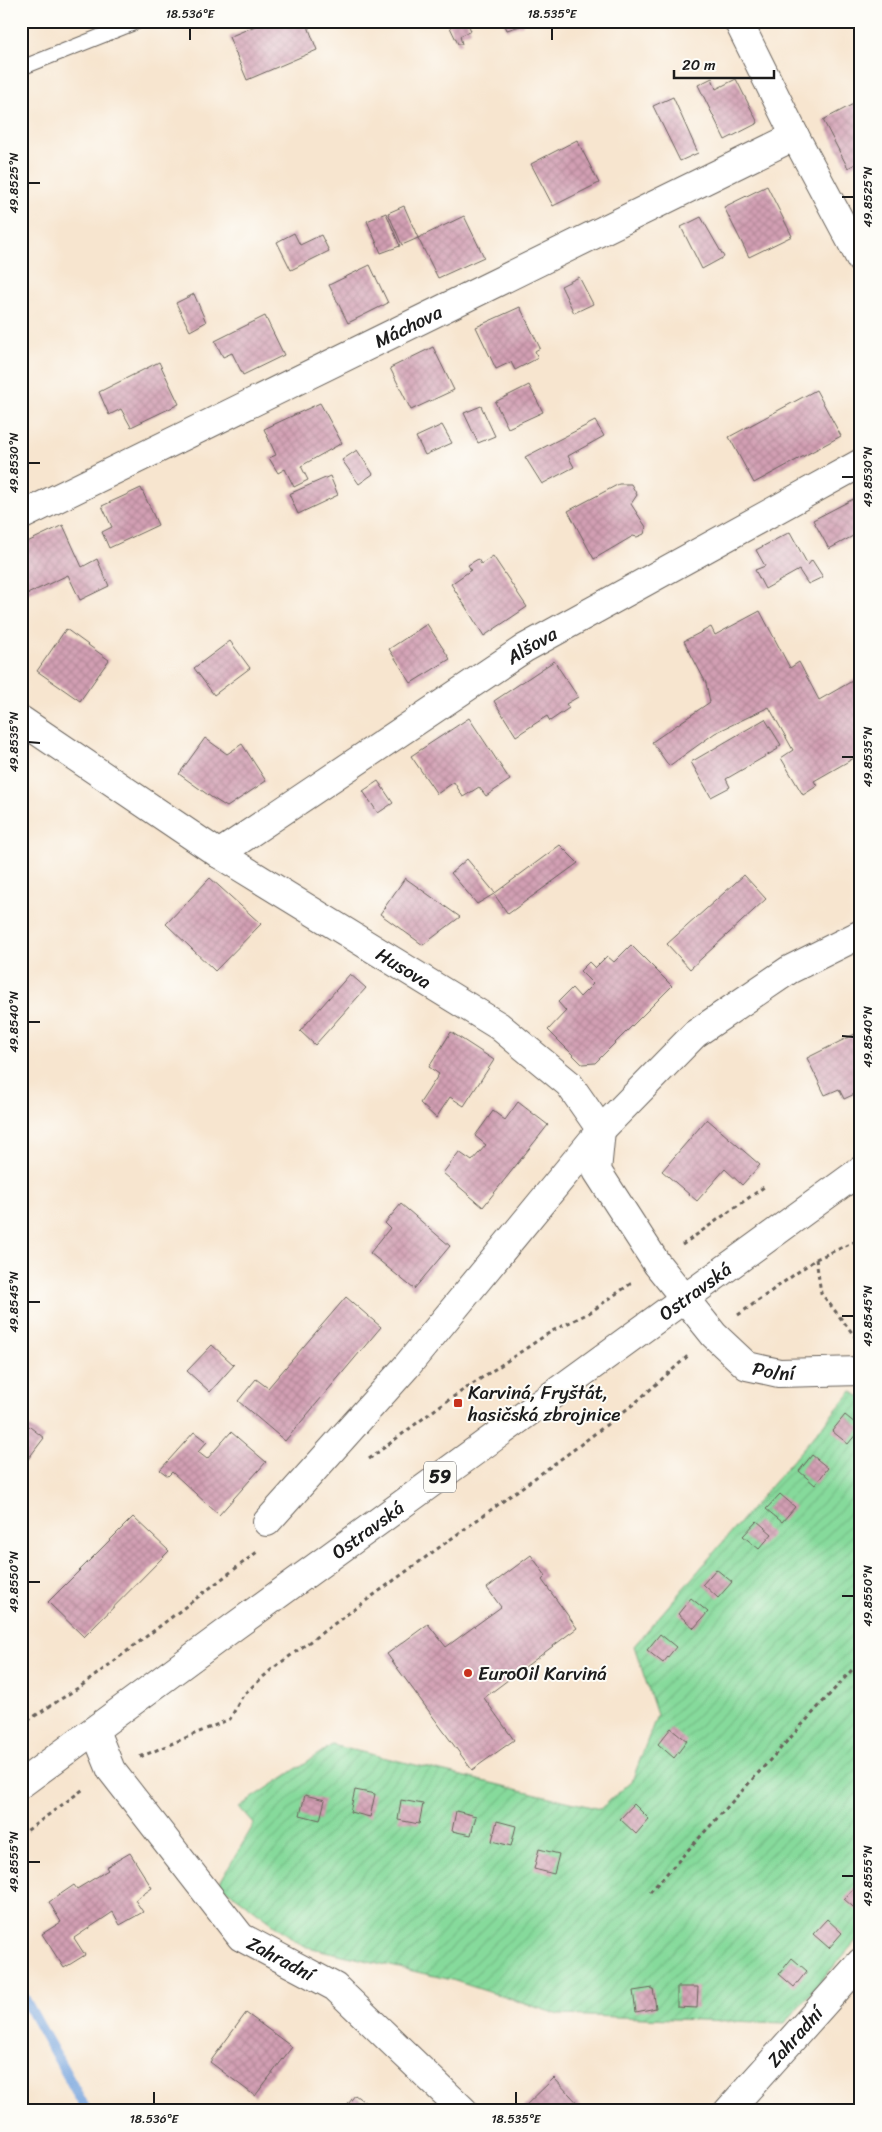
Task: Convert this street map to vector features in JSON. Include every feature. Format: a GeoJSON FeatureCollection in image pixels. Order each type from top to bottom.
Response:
{"type":"FeatureCollection","features":[{"type":"Feature","properties":{"kind":"street"},"geometry":{"type":"LineString","coordinates":[[738,21],[795,136],[861,260]]}},
{"type":"Feature","properties":{"kind":"street","name":"Máchova"},"geometry":{"type":"LineString","coordinates":[[21,516],[795,136]]}},
{"type":"Feature","properties":{"kind":"street","name":"Alšova"},"geometry":{"type":"LineString","coordinates":[[219,854],[525,648],[861,463]]}},
{"type":"Feature","properties":{"kind":"street","name":"Husova"},"geometry":{"type":"LineString","coordinates":[[21,720],[219,854],[498,1026],[570,1084],[600,1130]]}},
{"type":"Feature","properties":{"kind":"street"},"geometry":{"type":"LineString","coordinates":[[267,1522],[406,1367],[600,1130],[695,1034],[789,970],[861,934]]}},
{"type":"Feature","properties":{"kind":"street"},"geometry":{"type":"LineString","coordinates":[[600,1130],[597,1172],[657,1264],[686,1300]]}},
{"type":"Feature","properties":{"kind":"street","name":"Ostravská"},"geometry":{"type":"LineString","coordinates":[[21,1784],[235,1626],[686,1300],[861,1170]]}},
{"type":"Feature","properties":{"kind":"street","name":"Polní"},"geometry":{"type":"LineString","coordinates":[[686,1300],[714,1335],[747,1366],[779,1373],[861,1371]]}},
{"type":"Feature","properties":{"kind":"street","name":"Zahradní"},"geometry":{"type":"LineString","coordinates":[[95,1731],[111,1770],[241,1937],[335,1987],[464,2111]]}},
{"type":"Feature","properties":{"kind":"street","name":"Zahradní"},"geometry":{"type":"LineString","coordinates":[[728,2111],[861,1962]]}},
{"type":"Feature","properties":{"kind":"lane"},"geometry":{"type":"LineString","coordinates":[[21,68],[139,21]]}},
{"type":"Feature","properties":{"kind":"path"},"geometry":{"type":"LineString","coordinates":[[657,1264],[764,1187]]}},
{"type":"Feature","properties":{"kind":"path"},"geometry":{"type":"LineString","coordinates":[[21,1835],[111,1770],[230,1719],[243,1695],[272,1670],[635,1403],[746,1308],[816,1259],[861,1239]]}},
{"type":"Feature","properties":{"kind":"path"},"geometry":{"type":"LineString","coordinates":[[816,1259],[821,1293],[861,1344]]}},
{"type":"Feature","properties":{"kind":"path"},"geometry":{"type":"LineString","coordinates":[[650,1892],[861,1660]]}},
{"type":"Feature","properties":{"kind":"green space"},"geometry":{"type":"Polygon","coordinates":[[[852,1391],[861,1398],[861,1935],[785,2023],[560,2015],[452,1980],[303,1946],[219,1884],[254,1824],[239,1807],[332,1745],[600,1809],[632,1781],[657,1715],[634,1646],[852,1391]]]}},
{"type":"Feature","properties":{"kind":"building"},"geometry":{"type":"Polygon","coordinates":[[[267,21],[306,21],[317,50],[247,80],[229,37],[267,21]]]}},
{"type":"Feature","properties":{"kind":"building"},"geometry":{"type":"Polygon","coordinates":[[[447,21],[467,21],[471,31],[460,36],[462,44],[458,44],[447,21]]]}},
{"type":"Feature","properties":{"kind":"building"},"geometry":{"type":"Polygon","coordinates":[[[503,21],[522,21],[523,25],[507,30],[503,21]]]}},
{"type":"Feature","properties":{"kind":"building"},"geometry":{"type":"Polygon","coordinates":[[[712,78],[716,89],[736,79],[758,123],[725,140],[698,85],[712,78]]]}},
{"type":"Feature","properties":{"kind":"building"},"geometry":{"type":"Polygon","coordinates":[[[673,97],[698,153],[680,161],[653,106],[673,97]]]}},
{"type":"Feature","properties":{"kind":"building"},"geometry":{"type":"Polygon","coordinates":[[[861,100],[861,161],[848,168],[823,120],[861,100]]]}},
{"type":"Feature","properties":{"kind":"building"},"geometry":{"type":"Polygon","coordinates":[[[577,140],[599,183],[553,206],[531,164],[577,140]]]}},
{"type":"Feature","properties":{"kind":"building"},"geometry":{"type":"Polygon","coordinates":[[[767,186],[792,236],[749,257],[724,207],[767,186]]]}},
{"type":"Feature","properties":{"kind":"building"},"geometry":{"type":"Polygon","coordinates":[[[404,206],[418,238],[402,245],[388,213],[404,206]]]}},
{"type":"Feature","properties":{"kind":"building"},"geometry":{"type":"Polygon","coordinates":[[[386,213],[400,246],[381,253],[367,221],[386,213]]]}},
{"type":"Feature","properties":{"kind":"building"},"geometry":{"type":"Polygon","coordinates":[[[464,216],[484,257],[438,278],[418,238],[464,216]]]}},
{"type":"Feature","properties":{"kind":"building"},"geometry":{"type":"Polygon","coordinates":[[[701,217],[724,257],[702,269],[681,227],[701,217]]]}},
{"type":"Feature","properties":{"kind":"building"},"geometry":{"type":"Polygon","coordinates":[[[294,233],[300,245],[321,235],[329,251],[291,270],[277,242],[294,233]]]}},
{"type":"Feature","properties":{"kind":"building"},"geometry":{"type":"Polygon","coordinates":[[[370,265],[388,303],[348,323],[329,285],[370,265]]]}},
{"type":"Feature","properties":{"kind":"building"},"geometry":{"type":"Polygon","coordinates":[[[579,277],[593,304],[574,313],[561,286],[579,277]]]}},
{"type":"Feature","properties":{"kind":"building"},"geometry":{"type":"Polygon","coordinates":[[[194,294],[206,322],[190,331],[176,303],[194,294]]]}},
{"type":"Feature","properties":{"kind":"building"},"geometry":{"type":"Polygon","coordinates":[[[520,307],[540,348],[535,351],[538,358],[515,370],[511,362],[496,369],[476,327],[520,307]]]}},
{"type":"Feature","properties":{"kind":"building"},"geometry":{"type":"Polygon","coordinates":[[[265,316],[284,355],[243,375],[232,353],[223,357],[215,341],[265,316]]]}},
{"type":"Feature","properties":{"kind":"building"},"geometry":{"type":"Polygon","coordinates":[[[433,347],[454,390],[411,410],[390,368],[433,347]]]}},
{"type":"Feature","properties":{"kind":"building"},"geometry":{"type":"Polygon","coordinates":[[[159,362],[179,404],[131,427],[121,409],[109,415],[99,392],[159,362]]]}},
{"type":"Feature","properties":{"kind":"building"},"geometry":{"type":"Polygon","coordinates":[[[529,385],[543,412],[508,428],[495,402],[529,385]]]}},
{"type":"Feature","properties":{"kind":"building"},"geometry":{"type":"Polygon","coordinates":[[[816,390],[841,436],[754,483],[729,437],[816,390]]]}},
{"type":"Feature","properties":{"kind":"building"},"geometry":{"type":"Polygon","coordinates":[[[320,403],[342,443],[301,466],[308,480],[294,487],[285,469],[278,473],[269,458],[276,455],[264,429],[320,403]]]}},
{"type":"Feature","properties":{"kind":"building"},"geometry":{"type":"Polygon","coordinates":[[[481,406],[495,436],[478,443],[464,413],[481,406]]]}},
{"type":"Feature","properties":{"kind":"building"},"geometry":{"type":"Polygon","coordinates":[[[595,421],[604,436],[568,456],[574,467],[542,484],[525,457],[595,421]]]}},
{"type":"Feature","properties":{"kind":"building"},"geometry":{"type":"Polygon","coordinates":[[[442,425],[452,443],[425,455],[416,437],[442,425]]]}},
{"type":"Feature","properties":{"kind":"building"},"geometry":{"type":"Polygon","coordinates":[[[357,450],[373,474],[359,484],[342,460],[357,450]]]}},
{"type":"Feature","properties":{"kind":"building"},"geometry":{"type":"Polygon","coordinates":[[[330,476],[338,495],[298,514],[289,494],[330,476]]]}},
{"type":"Feature","properties":{"kind":"building"},"geometry":{"type":"Polygon","coordinates":[[[619,484],[631,484],[637,495],[631,504],[646,527],[644,534],[637,537],[633,536],[594,559],[568,511],[619,484]]]}},
{"type":"Feature","properties":{"kind":"building"},"geometry":{"type":"Polygon","coordinates":[[[141,488],[158,525],[109,548],[102,532],[112,527],[102,506],[141,488]]]}},
{"type":"Feature","properties":{"kind":"building"},"geometry":{"type":"Polygon","coordinates":[[[861,495],[861,548],[859,549],[853,536],[829,549],[813,520],[861,495]]]}},
{"type":"Feature","properties":{"kind":"building"},"geometry":{"type":"Polygon","coordinates":[[[63,525],[82,567],[97,559],[109,586],[80,600],[68,575],[23,596],[21,592],[21,570],[25,568],[21,560],[21,545],[63,525]]]}},
{"type":"Feature","properties":{"kind":"building"},"geometry":{"type":"Polygon","coordinates":[[[790,532],[808,565],[812,560],[823,577],[808,584],[799,570],[765,589],[755,570],[765,566],[756,550],[790,532]]]}},
{"type":"Feature","properties":{"kind":"building"},"geometry":{"type":"Polygon","coordinates":[[[493,556],[527,607],[484,636],[451,584],[471,570],[468,565],[478,559],[481,564],[493,556]]]}},
{"type":"Feature","properties":{"kind":"building"},"geometry":{"type":"Polygon","coordinates":[[[760,611],[790,668],[799,662],[819,700],[861,676],[861,754],[814,781],[817,786],[803,795],[781,758],[793,750],[769,707],[715,733],[669,766],[652,742],[710,702],[706,683],[684,641],[711,627],[715,635],[760,611]]]}},
{"type":"Feature","properties":{"kind":"building"},"geometry":{"type":"Polygon","coordinates":[[[427,624],[450,659],[411,683],[389,649],[427,624]]]}},
{"type":"Feature","properties":{"kind":"building"},"geometry":{"type":"Polygon","coordinates":[[[66,629],[109,660],[80,701],[37,671],[66,629]]]}},
{"type":"Feature","properties":{"kind":"building"},"geometry":{"type":"Polygon","coordinates":[[[230,641],[250,668],[214,695],[194,668],[230,641]]]}},
{"type":"Feature","properties":{"kind":"building"},"geometry":{"type":"Polygon","coordinates":[[[554,661],[578,697],[566,704],[569,708],[550,721],[547,716],[516,736],[494,701],[554,661]]]}},
{"type":"Feature","properties":{"kind":"building"},"geometry":{"type":"Polygon","coordinates":[[[469,718],[510,780],[486,796],[479,787],[463,797],[454,782],[437,794],[411,756],[469,718]]]}},
{"type":"Feature","properties":{"kind":"building"},"geometry":{"type":"Polygon","coordinates":[[[765,719],[781,745],[777,747],[778,749],[726,779],[730,787],[711,797],[691,762],[765,719]]]}},
{"type":"Feature","properties":{"kind":"building"},"geometry":{"type":"Polygon","coordinates":[[[205,738],[227,754],[242,744],[266,781],[227,807],[211,797],[179,774],[205,738]]]}},
{"type":"Feature","properties":{"kind":"building"},"geometry":{"type":"Polygon","coordinates":[[[378,781],[393,803],[378,813],[363,791],[378,781]]]}},
{"type":"Feature","properties":{"kind":"building"},"geometry":{"type":"Polygon","coordinates":[[[560,845],[578,863],[508,914],[494,894],[477,904],[451,873],[467,859],[495,893],[560,845]]]}},
{"type":"Feature","properties":{"kind":"building"},"geometry":{"type":"Polygon","coordinates":[[[744,875],[766,899],[690,969],[667,944],[744,875]]]}},
{"type":"Feature","properties":{"kind":"building"},"geometry":{"type":"Polygon","coordinates":[[[210,878],[261,924],[215,971],[166,924],[210,878]]]}},
{"type":"Feature","properties":{"kind":"building"},"geometry":{"type":"Polygon","coordinates":[[[405,878],[460,917],[423,945],[380,914],[405,878]]]}},
{"type":"Feature","properties":{"kind":"building"},"geometry":{"type":"Polygon","coordinates":[[[631,945],[672,986],[595,1063],[582,1064],[548,1030],[566,1011],[558,1002],[572,988],[580,997],[593,984],[580,971],[589,962],[595,968],[607,956],[614,962],[631,945]]]}},
{"type":"Feature","properties":{"kind":"building"},"geometry":{"type":"Polygon","coordinates":[[[350,974],[366,988],[315,1045],[300,1031],[350,974]]]}},
{"type":"Feature","properties":{"kind":"building"},"geometry":{"type":"Polygon","coordinates":[[[861,1031],[861,1091],[844,1099],[839,1089],[825,1095],[807,1058],[861,1031]]]}},
{"type":"Feature","properties":{"kind":"building"},"geometry":{"type":"Polygon","coordinates":[[[451,1032],[494,1060],[464,1106],[450,1097],[436,1118],[420,1103],[439,1074],[429,1067],[451,1032]]]}},
{"type":"Feature","properties":{"kind":"building"},"geometry":{"type":"Polygon","coordinates":[[[518,1102],[548,1125],[483,1207],[443,1173],[459,1152],[472,1161],[486,1145],[475,1136],[493,1111],[505,1120],[518,1102]]]}},
{"type":"Feature","properties":{"kind":"building"},"geometry":{"type":"Polygon","coordinates":[[[707,1119],[760,1165],[742,1185],[725,1169],[697,1201],[662,1171],[707,1119]]]}},
{"type":"Feature","properties":{"kind":"building"},"geometry":{"type":"Polygon","coordinates":[[[401,1204],[450,1246],[414,1289],[370,1253],[390,1228],[385,1223],[401,1204]]]}},
{"type":"Feature","properties":{"kind":"building"},"geometry":{"type":"Polygon","coordinates":[[[346,1297],[381,1327],[285,1441],[238,1401],[256,1379],[268,1388],[346,1297]]]}},
{"type":"Feature","properties":{"kind":"building"},"geometry":{"type":"Polygon","coordinates":[[[212,1345],[234,1365],[210,1392],[187,1371],[212,1345]]]}},
{"type":"Feature","properties":{"kind":"building"},"geometry":{"type":"Polygon","coordinates":[[[845,1415],[861,1428],[848,1444],[832,1431],[845,1415]]]}},
{"type":"Feature","properties":{"kind":"building"},"geometry":{"type":"Polygon","coordinates":[[[21,1420],[44,1438],[25,1463],[21,1460],[21,1420]]]}},
{"type":"Feature","properties":{"kind":"building"},"geometry":{"type":"Polygon","coordinates":[[[194,1432],[207,1442],[198,1452],[207,1459],[231,1432],[266,1462],[219,1515],[172,1472],[168,1476],[160,1470],[194,1432]]]}},
{"type":"Feature","properties":{"kind":"building"},"geometry":{"type":"Polygon","coordinates":[[[812,1455],[828,1468],[815,1485],[799,1471],[812,1455]]]}},
{"type":"Feature","properties":{"kind":"building"},"geometry":{"type":"Polygon","coordinates":[[[780,1494],[795,1507],[782,1522],[766,1509],[780,1494]]]}},
{"type":"Feature","properties":{"kind":"building"},"geometry":{"type":"Polygon","coordinates":[[[133,1517],[169,1551],[84,1637],[48,1602],[133,1517]]]}},
{"type":"Feature","properties":{"kind":"building"},"geometry":{"type":"Polygon","coordinates":[[[757,1521],[772,1534],[759,1549],[743,1536],[757,1521]]]}},
{"type":"Feature","properties":{"kind":"building"},"geometry":{"type":"Polygon","coordinates":[[[531,1555],[546,1576],[542,1580],[577,1628],[484,1698],[514,1740],[472,1770],[387,1654],[428,1624],[446,1647],[501,1607],[487,1588],[531,1555]]]}},
{"type":"Feature","properties":{"kind":"building"},"geometry":{"type":"Polygon","coordinates":[[[716,1569],[732,1582],[718,1598],[703,1584],[716,1569]]]}},
{"type":"Feature","properties":{"kind":"building"},"geometry":{"type":"Polygon","coordinates":[[[691,1598],[708,1612],[694,1628],[678,1614],[691,1598]]]}},
{"type":"Feature","properties":{"kind":"building"},"geometry":{"type":"Polygon","coordinates":[[[660,1634],[676,1647],[663,1663],[647,1650],[660,1634]]]}},
{"type":"Feature","properties":{"kind":"building"},"geometry":{"type":"Polygon","coordinates":[[[671,1728],[687,1741],[674,1758],[658,1744],[671,1728]]]}},
{"type":"Feature","properties":{"kind":"building"},"geometry":{"type":"Polygon","coordinates":[[[355,1790],[375,1794],[370,1817],[350,1812],[355,1790]]]}},
{"type":"Feature","properties":{"kind":"building"},"geometry":{"type":"Polygon","coordinates":[[[305,1795],[325,1800],[320,1820],[300,1815],[305,1795]]]}},
{"type":"Feature","properties":{"kind":"building"},"geometry":{"type":"Polygon","coordinates":[[[401,1800],[423,1804],[419,1824],[398,1820],[401,1800]]]}},
{"type":"Feature","properties":{"kind":"building"},"geometry":{"type":"Polygon","coordinates":[[[634,1804],[649,1819],[636,1834],[620,1819],[634,1804]]]}},
{"type":"Feature","properties":{"kind":"building"},"geometry":{"type":"Polygon","coordinates":[[[456,1811],[476,1816],[471,1835],[452,1831],[456,1811]]]}},
{"type":"Feature","properties":{"kind":"building"},"geometry":{"type":"Polygon","coordinates":[[[497,1821],[516,1826],[511,1846],[492,1841],[497,1821]]]}},
{"type":"Feature","properties":{"kind":"building"},"geometry":{"type":"Polygon","coordinates":[[[539,1849],[559,1854],[554,1874],[534,1869],[539,1849]]]}},
{"type":"Feature","properties":{"kind":"building"},"geometry":{"type":"Polygon","coordinates":[[[130,1853],[152,1888],[135,1900],[143,1912],[120,1925],[113,1912],[74,1938],[85,1955],[64,1968],[42,1934],[61,1922],[49,1902],[74,1885],[77,1889],[108,1870],[106,1867],[130,1853]]]}},
{"type":"Feature","properties":{"kind":"building"},"geometry":{"type":"Polygon","coordinates":[[[858,1884],[861,1887],[860,1913],[844,1899],[858,1884]]]}},
{"type":"Feature","properties":{"kind":"building"},"geometry":{"type":"Polygon","coordinates":[[[827,1919],[842,1933],[829,1948],[813,1934],[827,1919]]]}},
{"type":"Feature","properties":{"kind":"building"},"geometry":{"type":"Polygon","coordinates":[[[792,1958],[807,1971],[794,1987],[779,1974],[792,1958]]]}},
{"type":"Feature","properties":{"kind":"building"},"geometry":{"type":"Polygon","coordinates":[[[677,1987],[698,1987],[697,2008],[677,2007],[677,1987]]]}},
{"type":"Feature","properties":{"kind":"building"},"geometry":{"type":"Polygon","coordinates":[[[653,1988],[656,2008],[636,2012],[633,1991],[653,1988]]]}},
{"type":"Feature","properties":{"kind":"building"},"geometry":{"type":"Polygon","coordinates":[[[246,2013],[292,2047],[255,2096],[210,2062],[246,2013]]]}},
{"type":"Feature","properties":{"kind":"building"},"geometry":{"type":"Polygon","coordinates":[[[554,2078],[585,2111],[520,2111],[554,2078]]]}},
{"type":"Feature","properties":{"kind":"building"},"geometry":{"type":"Polygon","coordinates":[[[355,2095],[374,2109],[373,2111],[343,2111],[355,2095]]]}},
{"type":"Feature","properties":{"kind":"waterway"},"geometry":{"type":"LineString","coordinates":[[21,1992],[87,2111]]}},
{"type":"Feature","properties":{"kind":"place","name":"Karviná, Fryštát, hasičská zbrojnice"},"geometry":{"type":"Point","coordinates":[458,1403]}},
{"type":"Feature","properties":{"kind":"place","name":"EuroOil Karviná"},"geometry":{"type":"Point","coordinates":[468,1673]}}]}
